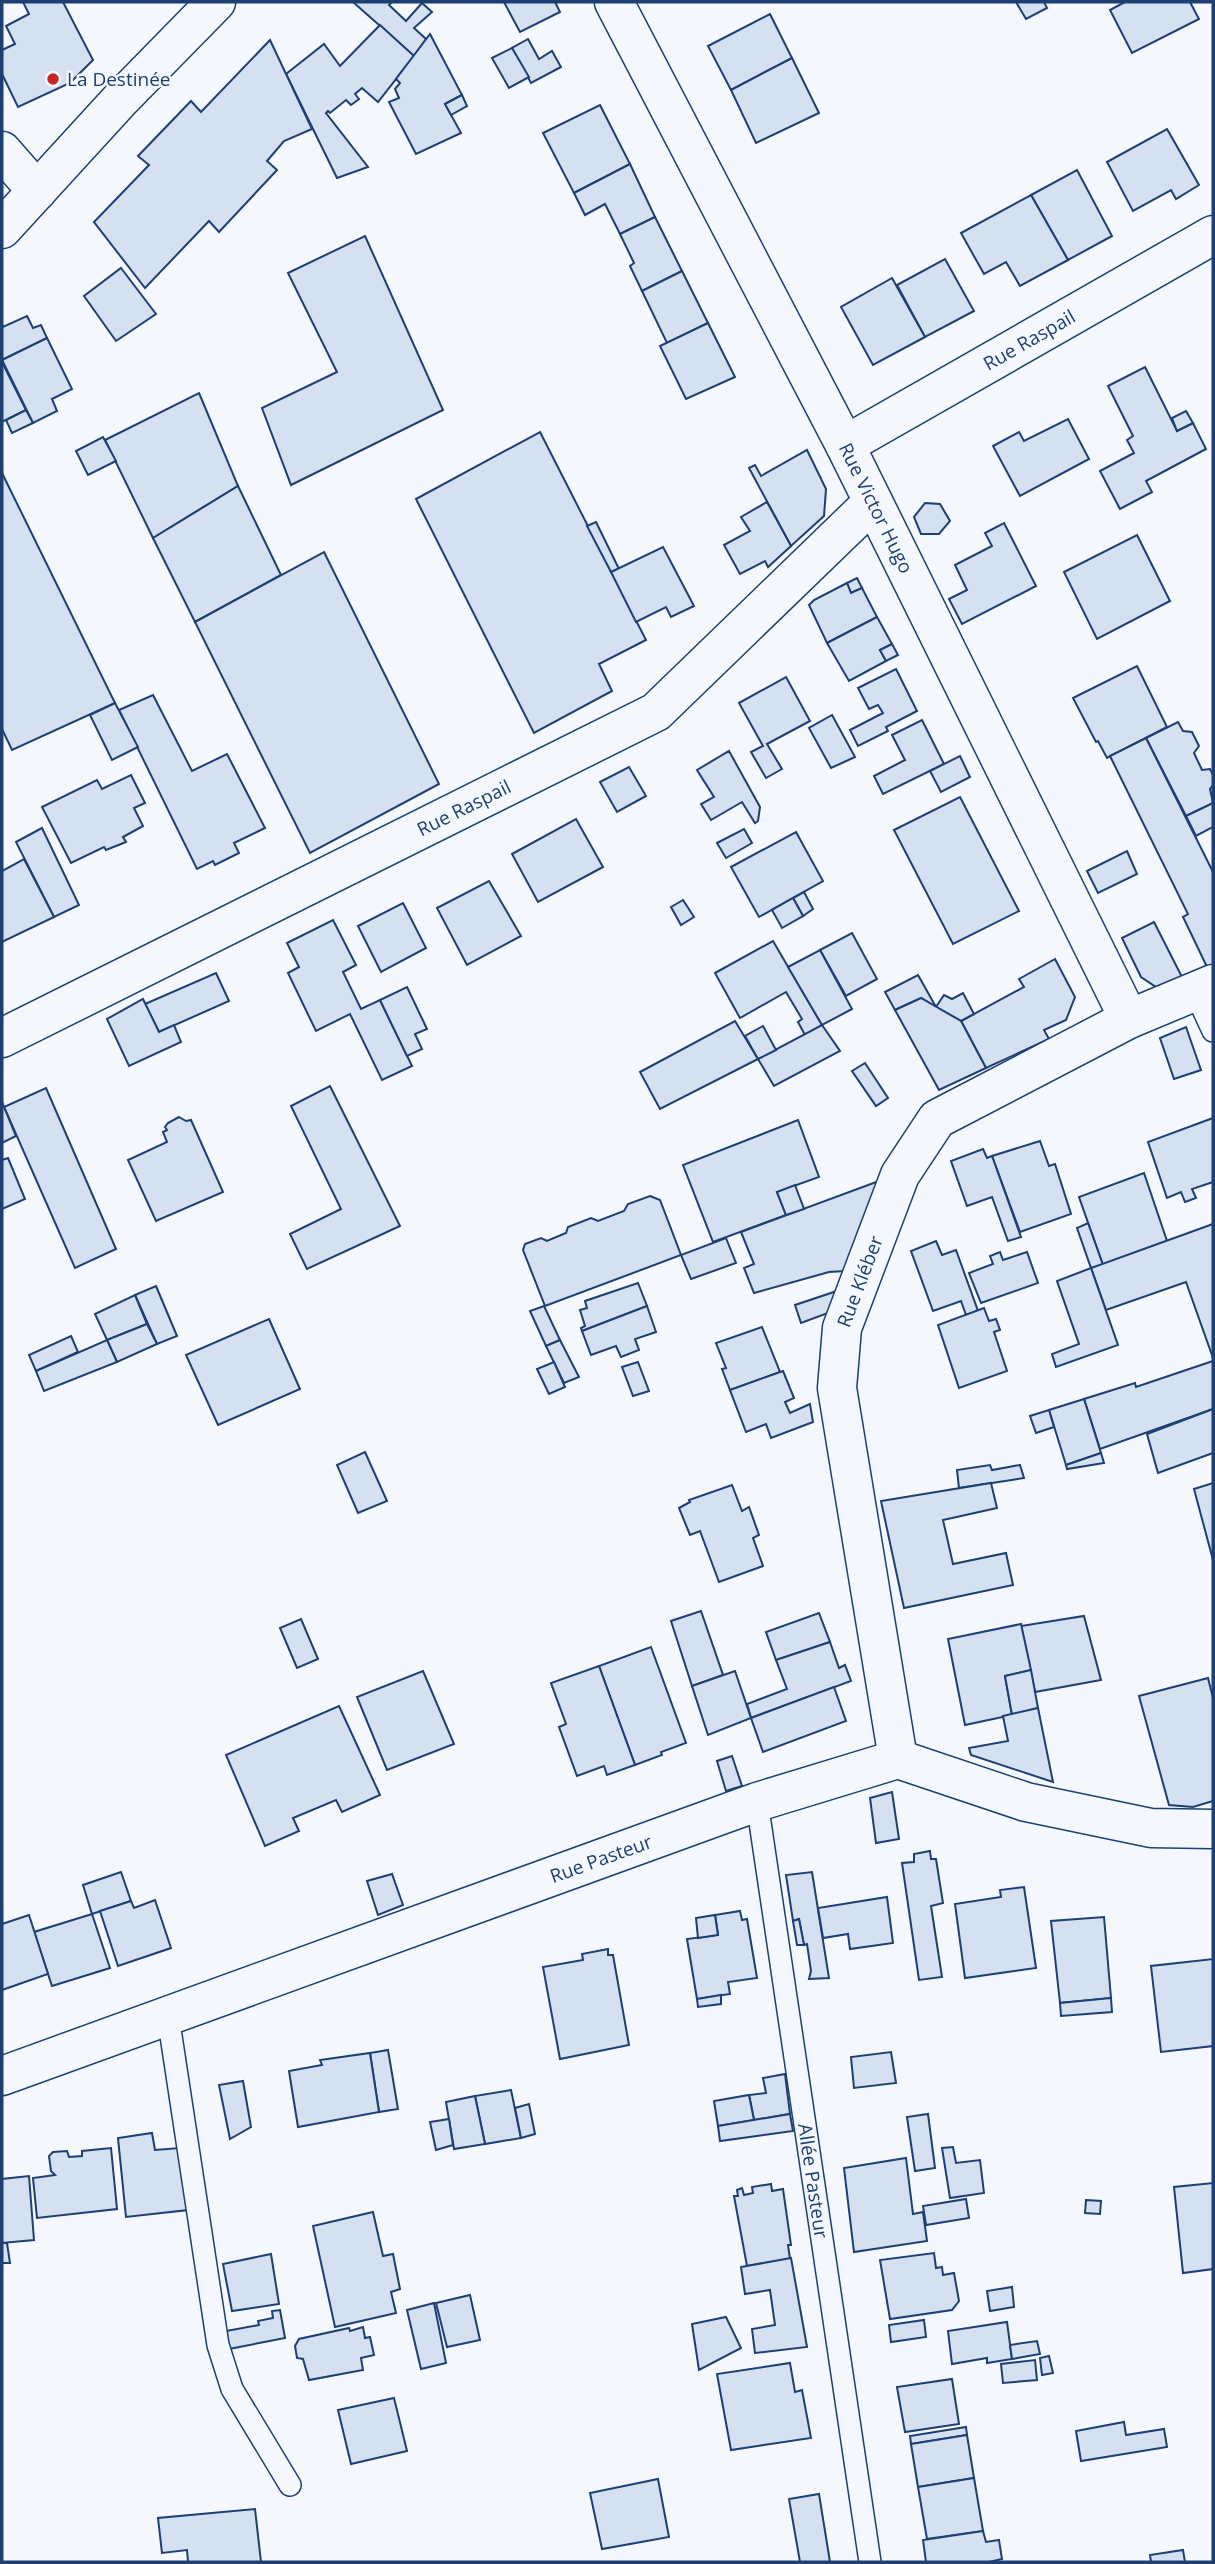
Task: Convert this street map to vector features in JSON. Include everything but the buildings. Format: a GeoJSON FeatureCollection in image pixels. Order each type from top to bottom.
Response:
{"type":"FeatureCollection","features":[{"type":"Feature","properties":{"kind":"street"},"geometry":{"type":"LineString","coordinates":[[2,229],[120,100],[216,2]]}},
{"type":"Feature","properties":{"kind":"street","name":"Rue Victor Hugo"},"geometry":{"type":"LineString","coordinates":[[614,2],[845,445],[1129,1019]]}},
{"type":"Feature","properties":{"kind":"street"},"geometry":{"type":"LineString","coordinates":[[2,151],[37,191]]}},
{"type":"Feature","properties":{"kind":"street","name":"Rue Raspail"},"geometry":{"type":"LineString","coordinates":[[845,445],[1213,235]]}},
{"type":"Feature","properties":{"kind":"street","name":"Rue Raspail"},"geometry":{"type":"LineString","coordinates":[[2,1038],[656,712],[873,502]]}},
{"type":"Feature","properties":{"kind":"street","name":"Rue Kléber"},"geometry":{"type":"LineString","coordinates":[[898,1759],[837,1388],[842,1328],[900,1175],[937,1119],[1129,1019],[1204,988]]}},
{"type":"Feature","properties":{"kind":"street"},"geometry":{"type":"LineString","coordinates":[[898,1759],[1026,1802],[1151,1828],[1213,1829]]}},
{"type":"Feature","properties":{"kind":"street","name":"Rue Pasteur"},"geometry":{"type":"LineString","coordinates":[[2,2076],[757,1802],[898,1759]]}},
{"type":"Feature","properties":{"kind":"lane"},"geometry":{"type":"LineString","coordinates":[[1204,988],[1213,1031]]}},
{"type":"Feature","properties":{"kind":"lane","name":"Allée Pasteur"},"geometry":{"type":"LineString","coordinates":[[757,1802],[870,2562]]}},
{"type":"Feature","properties":{"kind":"lane"},"geometry":{"type":"LineString","coordinates":[[167,2016],[218,2345],[232,2389],[290,2485]]}},
{"type":"Feature","properties":{"kind":"place","name":"La Destinée"},"geometry":{"type":"Point","coordinates":[53,79]}}]}
